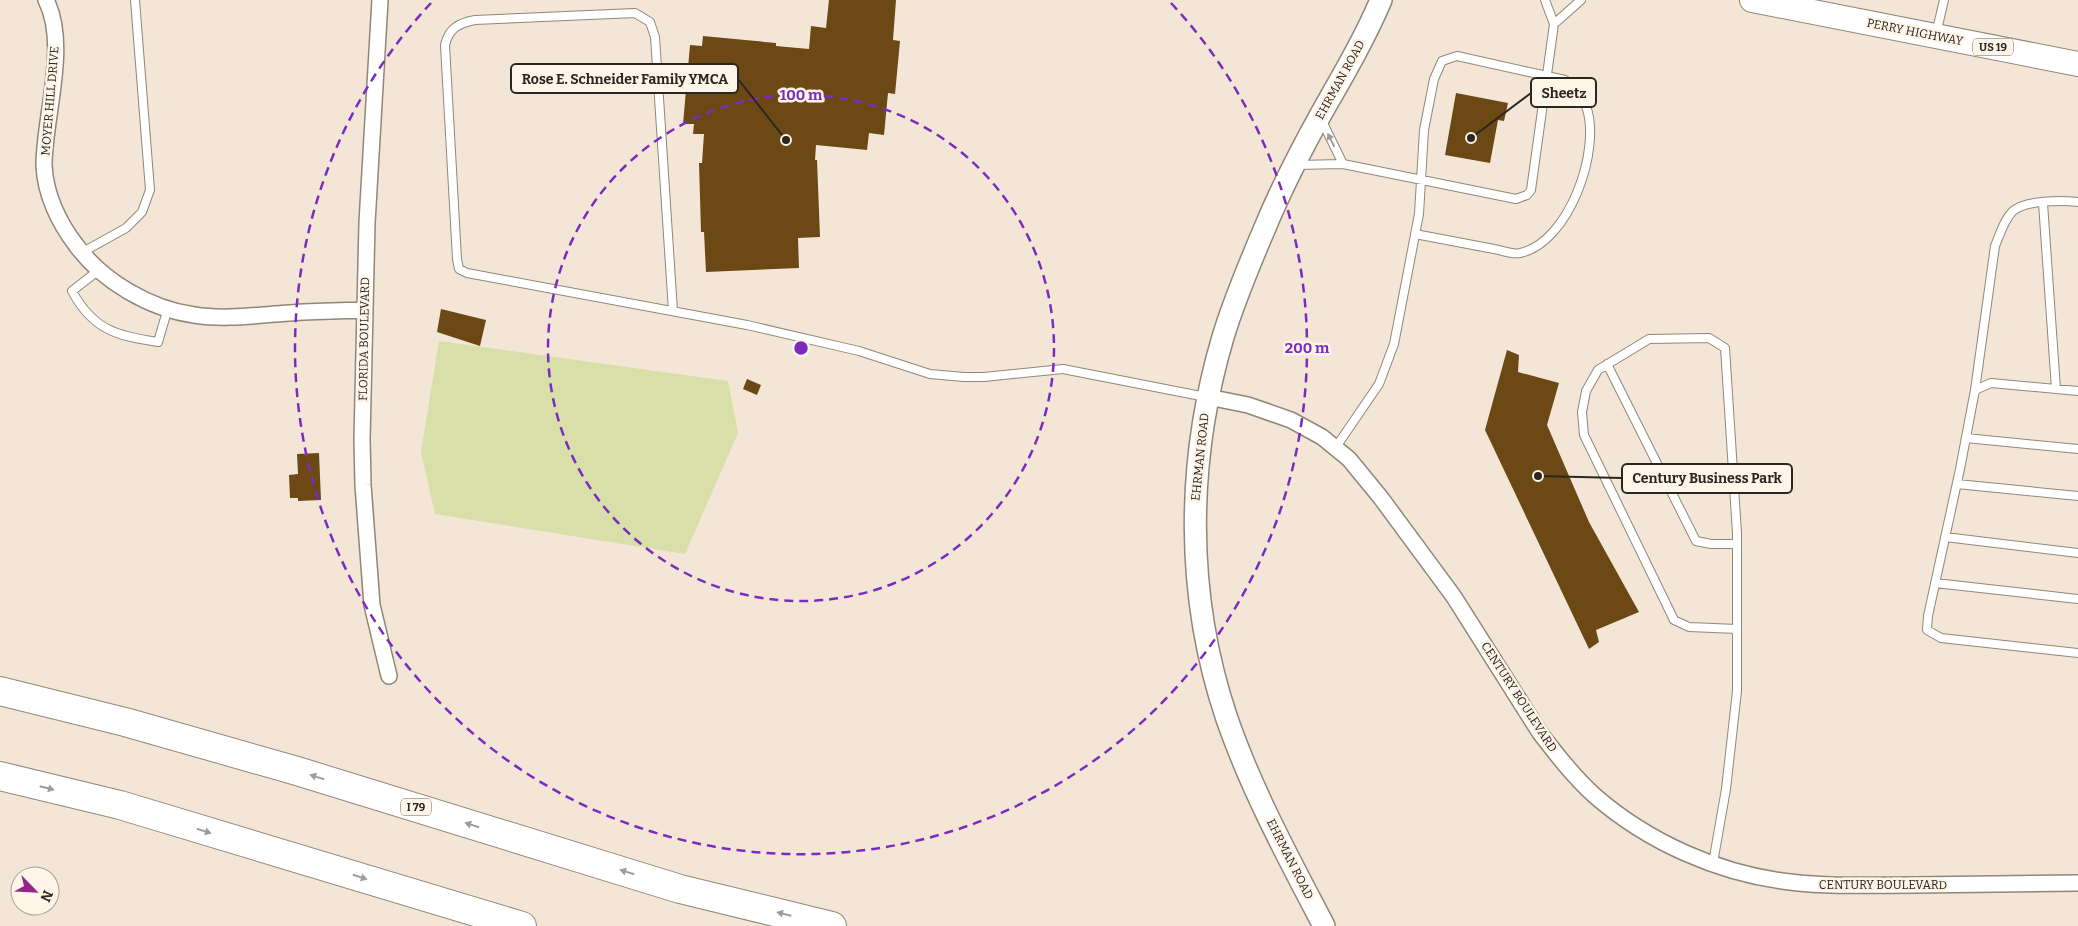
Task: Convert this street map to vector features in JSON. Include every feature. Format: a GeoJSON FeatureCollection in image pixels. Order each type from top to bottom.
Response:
{"type":"FeatureCollection","features":[{"type":"Feature","properties":{"kind":"highway","name":"I 79"},"geometry":{"type":"LineString","coordinates":[[0,692],[125,722],[297,771],[680,889],[832,926]]}},
{"type":"Feature","properties":{"kind":"highway"},"geometry":{"type":"LineString","coordinates":[[0,776],[120,805],[522,926]]}},
{"type":"Feature","properties":{"kind":"main road","name":"PERRY HIGHWAY"},"geometry":{"type":"LineString","coordinates":[[1752,0],[2078,64]]}},
{"type":"Feature","properties":{"kind":"street","name":"MOYER HILL DRIVE"},"geometry":{"type":"LineString","coordinates":[[46,0],[56,40],[44,166],[49,191],[62,227],[81,253],[99,270],[129,292],[168,308],[193,315],[232,317],[365,310]]}},
{"type":"Feature","properties":{"kind":"street","name":"FLORIDA BOULEVARD"},"geometry":{"type":"LineString","coordinates":[[380,0],[367,223],[362,485],[372,605],[389,676]]}},
{"type":"Feature","properties":{"kind":"street","name":"EHRMAN ROAD"},"geometry":{"type":"LineString","coordinates":[[1324,926],[1250,775],[1227,718],[1212,663],[1198,580],[1195,524],[1197,464],[1208,397],[1224,335],[1264,230],[1294,165],[1366,34],[1381,0]]}},
{"type":"Feature","properties":{"kind":"street","name":"CENTURY BOULEVARD"},"geometry":{"type":"LineString","coordinates":[[1208,397],[1248,405],[1291,420],[1336,447],[1349,459],[1381,498],[1472,624],[1540,733],[1575,776],[1594,795],[1640,829],[1663,842],[1712,863],[1764,878],[1814,885],[2078,883]]}},
{"type":"Feature","properties":{"kind":"lane"},"geometry":{"type":"LineString","coordinates":[[81,253],[126,228],[142,212],[150,190],[136,0]]}},
{"type":"Feature","properties":{"kind":"lane"},"geometry":{"type":"LineString","coordinates":[[1294,165],[1343,164],[1516,199],[1528,195],[1531,190],[1554,24],[1545,0]]}},
{"type":"Feature","properties":{"kind":"lane"},"geometry":{"type":"LineString","coordinates":[[1554,24],[1581,0]]}},
{"type":"Feature","properties":{"kind":"lane"},"geometry":{"type":"LineString","coordinates":[[1936,36],[1944,0]]}},
{"type":"Feature","properties":{"kind":"lane"},"geometry":{"type":"LineString","coordinates":[[673,311],[655,37],[650,22],[635,14],[476,20],[456,26],[448,34],[445,45],[457,259],[459,269],[467,273],[748,325],[859,351],[930,374],[984,377],[1063,369],[1208,397]]}},
{"type":"Feature","properties":{"kind":"lane"},"geometry":{"type":"LineString","coordinates":[[1336,447],[1379,384],[1394,344],[1415,234],[1419,214],[1420,180],[1426,121],[1434,79],[1442,61],[1457,56],[1565,80],[1577,91],[1586,106],[1591,134],[1582,180],[1567,214],[1552,235],[1536,246],[1519,254],[1415,234]]}},
{"type":"Feature","properties":{"kind":"lane"},"geometry":{"type":"LineString","coordinates":[[1320,116],[1343,164]]}},
{"type":"Feature","properties":{"kind":"lane"},"geometry":{"type":"LineString","coordinates":[[2078,202],[2028,203],[2014,211],[2003,226],[1996,246],[1975,390],[1957,484],[1928,616],[1927,630],[1941,638],[2078,653]]}},
{"type":"Feature","properties":{"kind":"lane"},"geometry":{"type":"LineString","coordinates":[[2043,203],[2056,389]]}},
{"type":"Feature","properties":{"kind":"lane"},"geometry":{"type":"LineString","coordinates":[[99,270],[72,291],[79,305],[101,327],[128,338],[158,342],[168,308]]}},
{"type":"Feature","properties":{"kind":"lane"},"geometry":{"type":"LineString","coordinates":[[1712,863],[1726,789],[1737,691],[1737,629],[1737,544],[1725,348],[1709,338],[1649,339],[1598,370],[1586,391],[1582,412],[1584,435],[1674,620],[1689,627],[1737,629]]}},
{"type":"Feature","properties":{"kind":"lane"},"geometry":{"type":"LineString","coordinates":[[1607,364],[1696,541],[1711,544],[1737,544]]}},
{"type":"Feature","properties":{"kind":"lane"},"geometry":{"type":"LineString","coordinates":[[1975,390],[1991,383],[2078,391]]}},
{"type":"Feature","properties":{"kind":"lane"},"geometry":{"type":"LineString","coordinates":[[1966,438],[2078,449]]}},
{"type":"Feature","properties":{"kind":"lane"},"geometry":{"type":"LineString","coordinates":[[1957,484],[2078,496]]}},
{"type":"Feature","properties":{"kind":"lane"},"geometry":{"type":"LineString","coordinates":[[1945,538],[2078,552]]}},
{"type":"Feature","properties":{"kind":"lane"},"geometry":{"type":"LineString","coordinates":[[1935,583],[2078,600]]}},
{"type":"Feature","properties":{"kind":"green space"},"geometry":{"type":"Polygon","coordinates":[[[439,341],[728,381],[738,433],[685,554],[435,514],[421,452],[439,341]]]}},
{"type":"Feature","properties":{"kind":"building"},"geometry":{"type":"Polygon","coordinates":[[[829,0],[896,0],[893,40],[900,41],[895,94],[888,93],[884,135],[869,133],[867,150],[816,145],[815,160],[817,160],[820,237],[798,238],[799,268],[706,272],[704,232],[701,232],[699,163],[702,163],[704,134],[693,134],[694,124],[683,124],[690,45],[702,46],[703,36],[776,43],[776,46],[809,49],[811,26],[826,28],[829,0]]]}},
{"type":"Feature","properties":{"kind":"building"},"geometry":{"type":"Polygon","coordinates":[[[1456,93],[1508,103],[1504,121],[1498,120],[1490,163],[1445,155],[1456,93]]]}},
{"type":"Feature","properties":{"kind":"building"},"geometry":{"type":"Polygon","coordinates":[[[441,309],[486,320],[480,346],[437,332],[441,309]]]}},
{"type":"Feature","properties":{"kind":"building"},"geometry":{"type":"Polygon","coordinates":[[[1507,350],[1519,355],[1518,372],[1559,383],[1547,425],[1589,522],[1639,612],[1596,630],[1599,642],[1589,649],[1485,430],[1507,350]]]}},
{"type":"Feature","properties":{"kind":"building"},"geometry":{"type":"Polygon","coordinates":[[[747,379],[761,385],[757,395],[743,389],[747,379]]]}},
{"type":"Feature","properties":{"kind":"building"},"geometry":{"type":"Polygon","coordinates":[[[319,453],[321,500],[298,501],[298,498],[290,498],[289,475],[298,474],[297,454],[319,453]]]}},
{"type":"Feature","properties":{"kind":"place","name":"Sheetz"},"geometry":{"type":"Point","coordinates":[1471,138]}},
{"type":"Feature","properties":{"kind":"place","name":"Rose E. Schneider Family YMCA"},"geometry":{"type":"Point","coordinates":[786,140]}},
{"type":"Feature","properties":{"kind":"place","name":"Century Business Park"},"geometry":{"type":"Point","coordinates":[1538,476]}}]}
